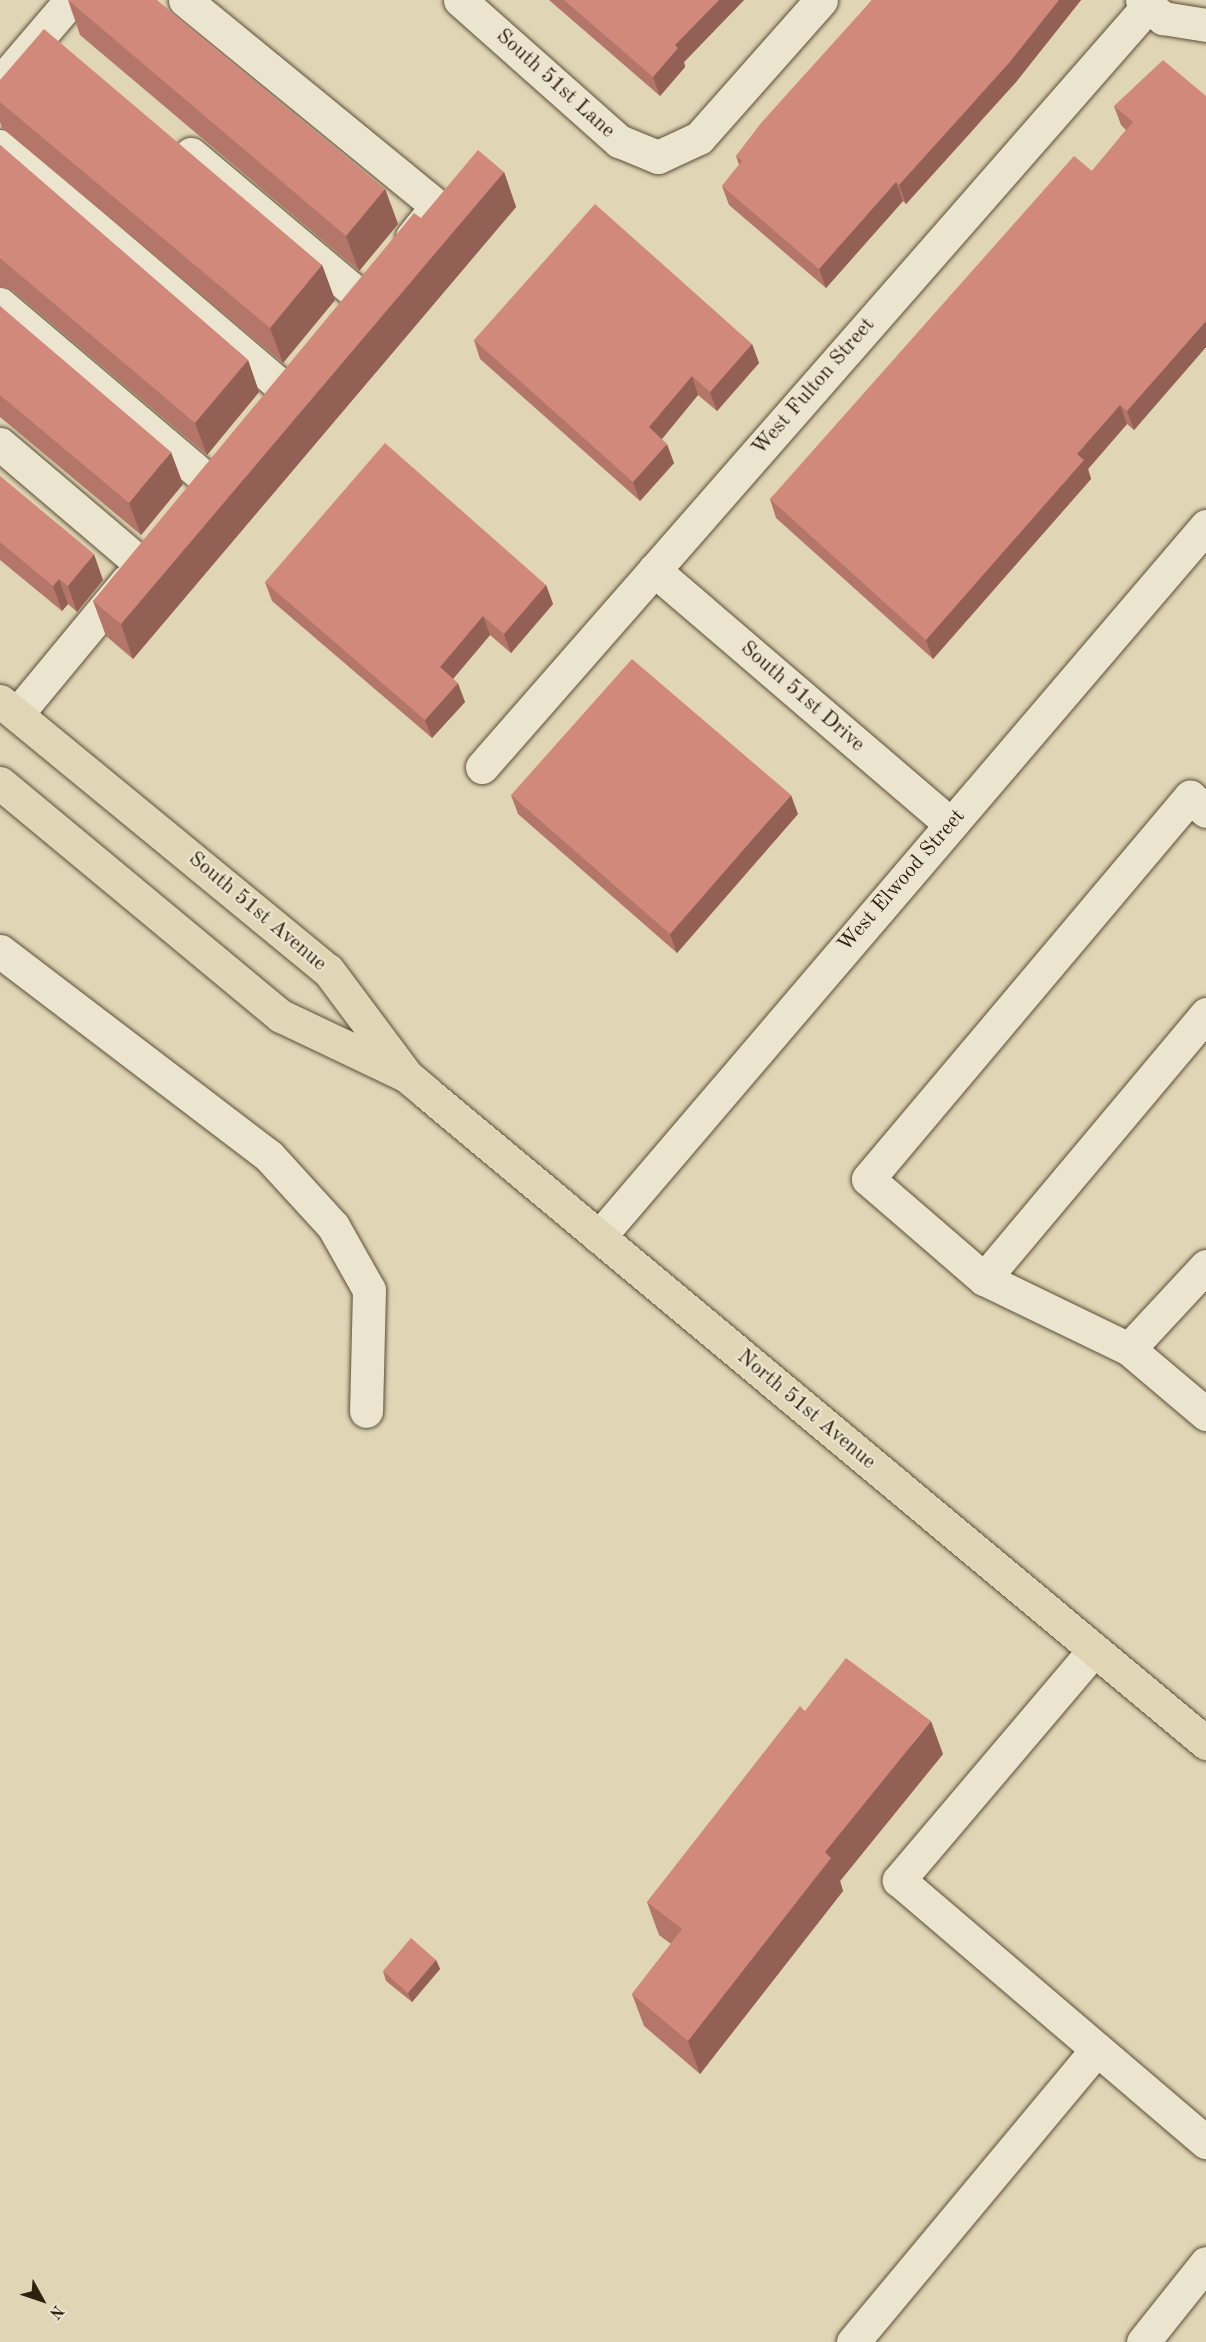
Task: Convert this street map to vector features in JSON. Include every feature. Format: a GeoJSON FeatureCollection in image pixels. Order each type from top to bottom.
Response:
{"type":"FeatureCollection","features":[{"type":"Feature","properties":{"kind":"main road","name":"South 51st Avenue"},"geometry":{"type":"LineString","coordinates":[[8,707],[328,970],[407,1076]]}},
{"type":"Feature","properties":{"kind":"main road"},"geometry":{"type":"LineString","coordinates":[[0,783],[281,1016],[407,1076]]}},
{"type":"Feature","properties":{"kind":"main road","name":"North 51st Avenue"},"geometry":{"type":"LineString","coordinates":[[407,1076],[1206,1743]]}},
{"type":"Feature","properties":{"kind":"street"},"geometry":{"type":"LineString","coordinates":[[0,83],[71,0]]}},
{"type":"Feature","properties":{"kind":"street"},"geometry":{"type":"LineString","coordinates":[[185,0],[437,207],[339,325]]}},
{"type":"Feature","properties":{"kind":"street","name":"South 51st Lane"},"geometry":{"type":"LineString","coordinates":[[460,0],[619,141],[658,158],[699,138],[821,0]]}},
{"type":"Feature","properties":{"kind":"street","name":"West Fulton Street"},"geometry":{"type":"LineString","coordinates":[[482,767],[1145,4],[1182,25],[1206,25]]}},
{"type":"Feature","properties":{"kind":"street"},"geometry":{"type":"LineString","coordinates":[[45,30],[72,53]]}},
{"type":"Feature","properties":{"kind":"street"},"geometry":{"type":"LineString","coordinates":[[162,130],[361,297]]}},
{"type":"Feature","properties":{"kind":"street"},"geometry":{"type":"LineString","coordinates":[[0,146],[285,389]]}},
{"type":"Feature","properties":{"kind":"street"},"geometry":{"type":"LineString","coordinates":[[0,304],[209,481]]}},
{"type":"Feature","properties":{"kind":"street"},"geometry":{"type":"LineString","coordinates":[[263,417],[308,361]]}},
{"type":"Feature","properties":{"kind":"street"},"geometry":{"type":"LineString","coordinates":[[0,444],[141,564]]}},
{"type":"Feature","properties":{"kind":"street"},"geometry":{"type":"LineString","coordinates":[[187,509],[232,454]]}},
{"type":"Feature","properties":{"kind":"street","name":"West Elwood Street"},"geometry":{"type":"LineString","coordinates":[[599,1237],[1206,526]]}},
{"type":"Feature","properties":{"kind":"street"},"geometry":{"type":"LineString","coordinates":[[8,707],[141,564],[164,536]]}},
{"type":"Feature","properties":{"kind":"street","name":"South 51st Drive"},"geometry":{"type":"LineString","coordinates":[[654,570],[950,824]]}},
{"type":"Feature","properties":{"kind":"street"},"geometry":{"type":"LineString","coordinates":[[1206,811],[1191,797],[868,1179],[984,1279],[1129,1349],[1206,1414]]}},
{"type":"Feature","properties":{"kind":"street"},"geometry":{"type":"LineString","coordinates":[[0,951],[269,1156],[333,1226],[369,1290],[366,1411]]}},
{"type":"Feature","properties":{"kind":"street"},"geometry":{"type":"LineString","coordinates":[[984,1279],[1206,1014]]}},
{"type":"Feature","properties":{"kind":"street"},"geometry":{"type":"LineString","coordinates":[[1129,1349],[1206,1266]]}},
{"type":"Feature","properties":{"kind":"street"},"geometry":{"type":"LineString","coordinates":[[1094,1650],[899,1880],[1206,2142]]}},
{"type":"Feature","properties":{"kind":"street"},"geometry":{"type":"LineString","coordinates":[[853,2342],[1096,2049]]}},
{"type":"Feature","properties":{"kind":"street"},"geometry":{"type":"LineString","coordinates":[[1143,2342],[1206,2264]]}},
{"type":"Feature","properties":{"kind":"building"},"geometry":{"type":"Polygon","coordinates":[[[68,0],[157,0],[385,189],[346,236],[68,0]]]}},
{"type":"Feature","properties":{"kind":"building"},"geometry":{"type":"Polygon","coordinates":[[[564,0],[719,0],[675,45],[678,48],[653,77],[564,0]]]}},
{"type":"Feature","properties":{"kind":"building"},"geometry":{"type":"Polygon","coordinates":[[[872,0],[1059,0],[1009,63],[899,185],[896,182],[819,269],[722,186],[742,161],[736,156],[761,123],[872,0]]]}},
{"type":"Feature","properties":{"kind":"building"},"geometry":{"type":"Polygon","coordinates":[[[44,29],[322,265],[270,328],[0,102],[0,80],[44,29]]]}},
{"type":"Feature","properties":{"kind":"building"},"geometry":{"type":"Polygon","coordinates":[[[1163,60],[1206,96],[1206,321],[1127,411],[1120,405],[1077,454],[1084,460],[926,640],[770,499],[1074,156],[1092,171],[1133,122],[1114,106],[1163,60]]]}},
{"type":"Feature","properties":{"kind":"building"},"geometry":{"type":"Polygon","coordinates":[[[0,145],[248,360],[195,423],[0,258],[0,145]]]}},
{"type":"Feature","properties":{"kind":"building"},"geometry":{"type":"Polygon","coordinates":[[[478,150],[504,172],[121,624],[93,601],[414,213],[421,218],[478,150]]]}},
{"type":"Feature","properties":{"kind":"building"},"geometry":{"type":"Polygon","coordinates":[[[595,204],[752,344],[710,392],[692,376],[649,427],[667,444],[633,482],[474,340],[595,204]]]}},
{"type":"Feature","properties":{"kind":"building"},"geometry":{"type":"Polygon","coordinates":[[[0,306],[171,452],[129,503],[0,395],[0,306]]]}},
{"type":"Feature","properties":{"kind":"building"},"geometry":{"type":"Polygon","coordinates":[[[385,443],[546,585],[504,634],[483,616],[440,667],[458,683],[425,720],[265,582],[385,443]]]}},
{"type":"Feature","properties":{"kind":"building"},"geometry":{"type":"Polygon","coordinates":[[[0,476],[94,554],[68,586],[59,579],[53,586],[0,542],[0,476]]]}},
{"type":"Feature","properties":{"kind":"building"},"geometry":{"type":"Polygon","coordinates":[[[632,659],[791,795],[670,934],[511,795],[632,659]]]}},
{"type":"Feature","properties":{"kind":"building"},"geometry":{"type":"Polygon","coordinates":[[[846,1658],[931,1721],[825,1852],[831,1858],[688,2041],[632,1994],[682,1929],[647,1902],[800,1706],[805,1711],[846,1658]]]}},
{"type":"Feature","properties":{"kind":"building"},"geometry":{"type":"Polygon","coordinates":[[[411,1938],[436,1960],[408,1993],[383,1971],[411,1938]]]}}]}
